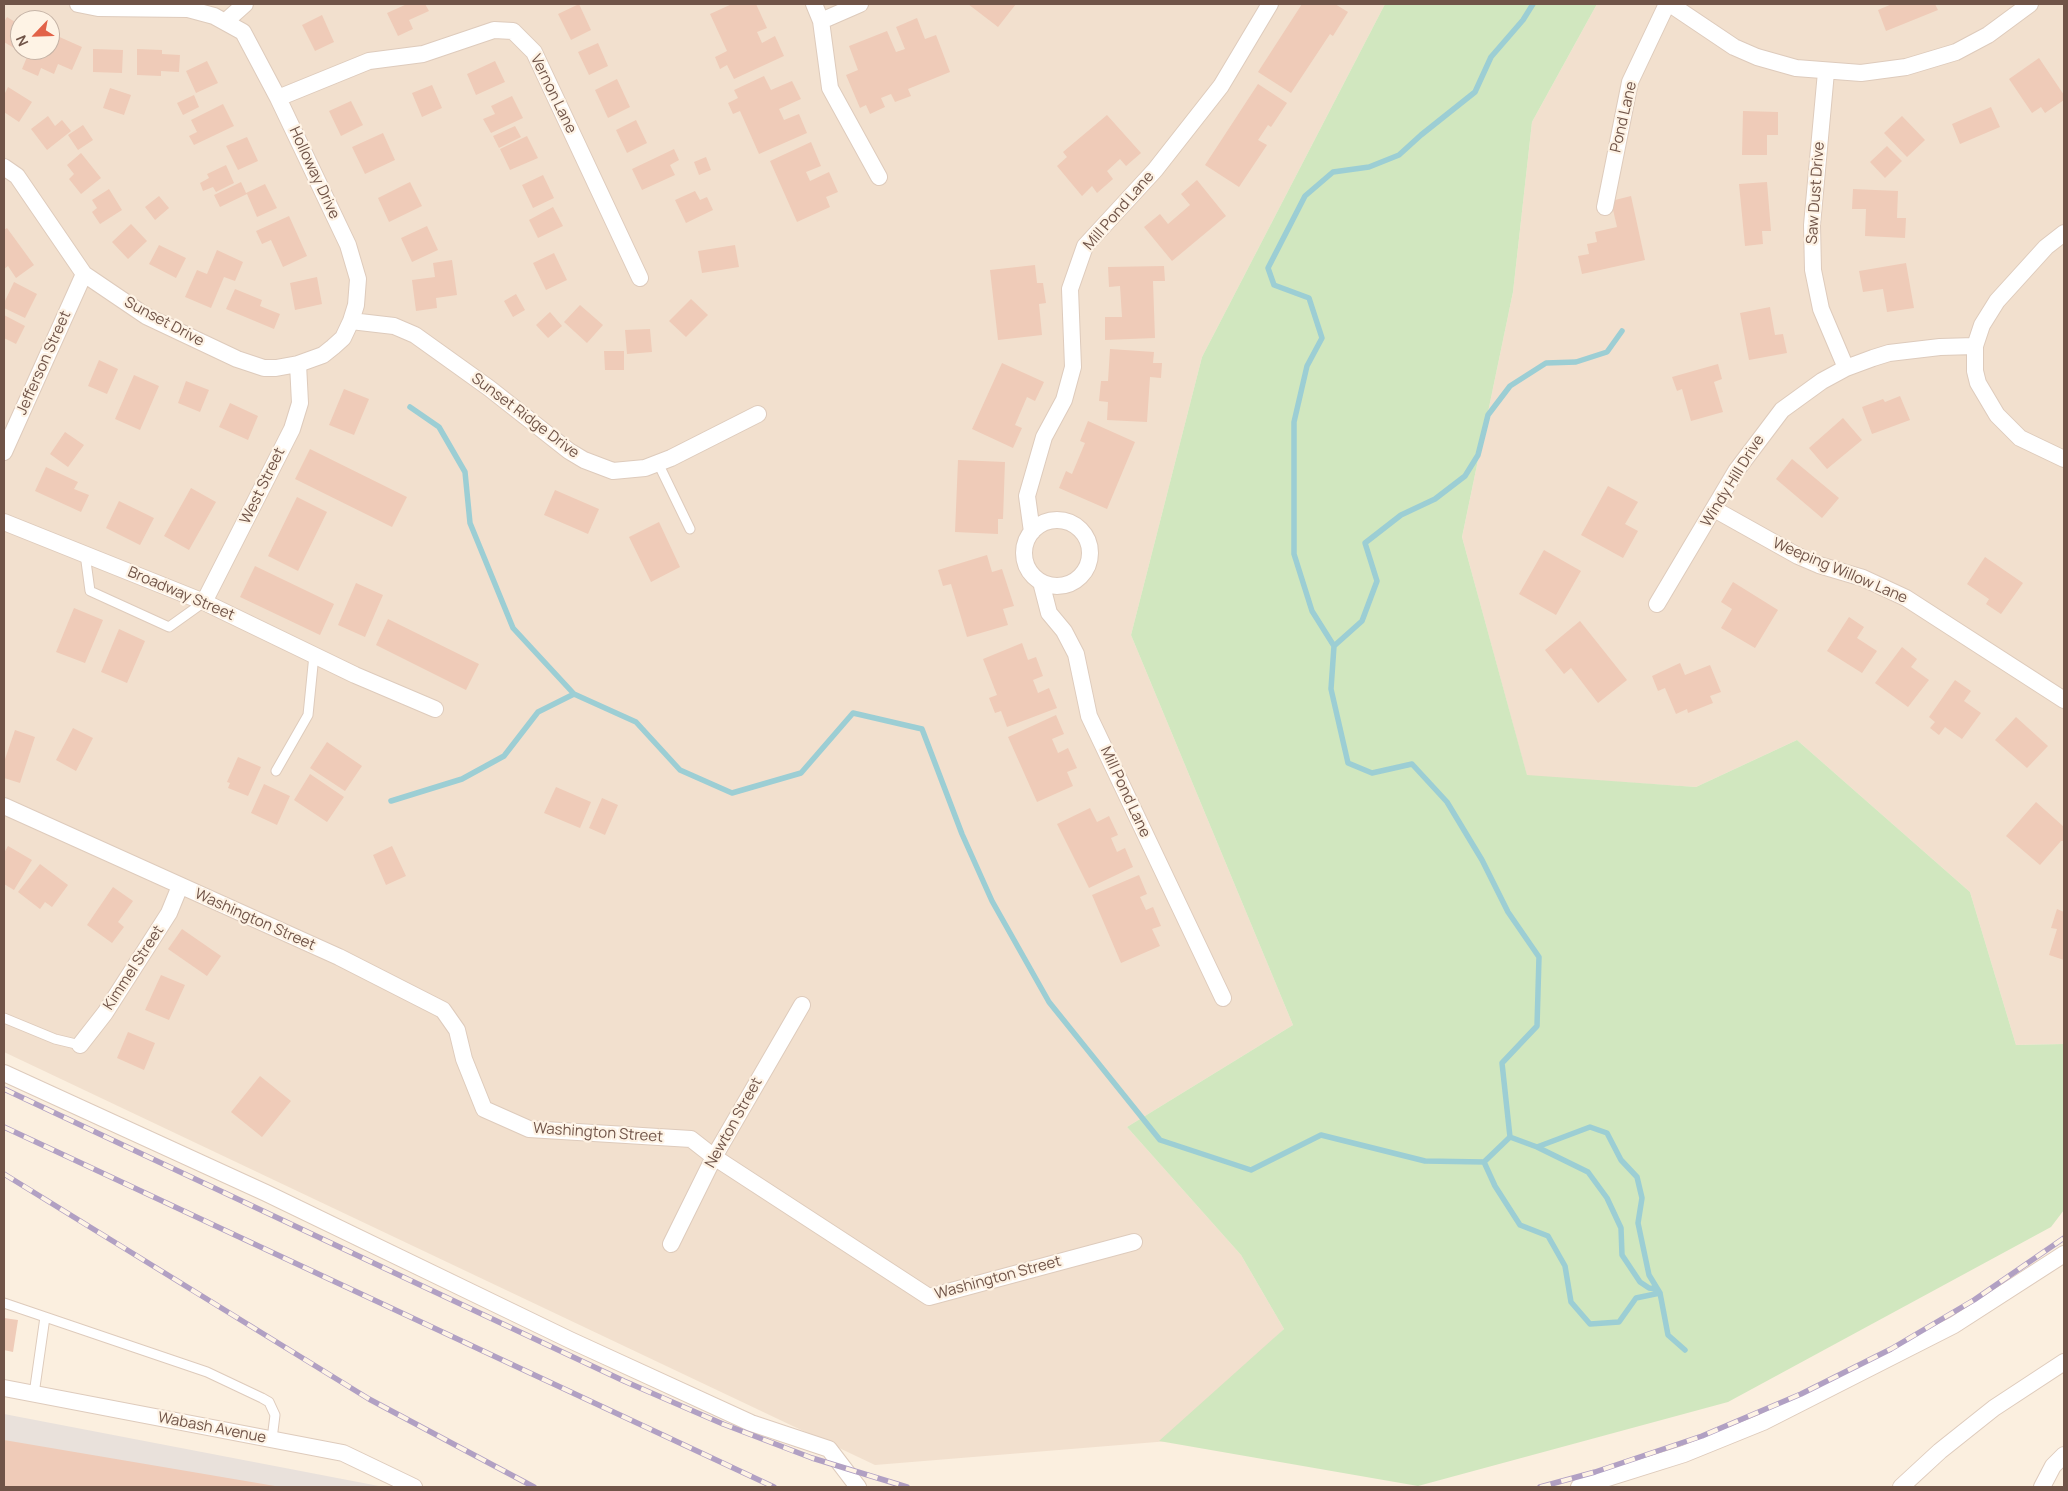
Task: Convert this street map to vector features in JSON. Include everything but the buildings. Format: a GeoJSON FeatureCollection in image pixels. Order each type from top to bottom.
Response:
{"type":"FeatureCollection","features":[{"type":"Feature","properties":{"kind":"street","name":"Holloway Drive"},"geometry":{"type":"LineString","coordinates":[[78,4],[98,8],[188,9],[226,21],[243,32],[250,41],[278,98],[348,245],[355,265],[358,292],[351,321],[343,338]]}},
{"type":"Feature","properties":{"kind":"street"},"geometry":{"type":"LineString","coordinates":[[226,21],[245,4]]}},
{"type":"Feature","properties":{"kind":"street"},"geometry":{"type":"LineString","coordinates":[[814,4],[821,22],[830,88],[880,177]]}},
{"type":"Feature","properties":{"kind":"street"},"geometry":{"type":"LineString","coordinates":[[821,22],[860,4]]}},
{"type":"Feature","properties":{"kind":"street","name":"Mill Pond Lane"},"geometry":{"type":"LineString","coordinates":[[1223,998],[1089,716],[1076,654],[1064,631],[1049,614],[1041,582],[1028,568],[1024,549],[1032,532],[1027,496],[1044,437],[1064,400],[1073,367],[1070,289],[1085,246],[1155,170],[1221,86],[1270,4]]}},
{"type":"Feature","properties":{"kind":"street"},"geometry":{"type":"LineString","coordinates":[[1668,4],[1746,53],[1778,64],[1826,72],[1876,73],[1934,60],[1980,39],[2030,4]]}},
{"type":"Feature","properties":{"kind":"street","name":"Pond Lane"},"geometry":{"type":"LineString","coordinates":[[1605,207],[1630,82],[1668,4]]}},
{"type":"Feature","properties":{"kind":"street","name":"Vernon Lane"},"geometry":{"type":"LineString","coordinates":[[278,98],[369,62],[422,54],[494,30],[513,31],[534,52],[640,278]]}},
{"type":"Feature","properties":{"kind":"street","name":"Saw Dust Drive"},"geometry":{"type":"LineString","coordinates":[[1826,72],[1812,225],[1813,270],[1821,309],[1846,368]]}},
{"type":"Feature","properties":{"kind":"street","name":"Sunset Drive"},"geometry":{"type":"LineString","coordinates":[[4,167],[16,176],[84,274],[146,316],[237,359],[264,368],[298,364],[323,355],[343,338]]}},
{"type":"Feature","properties":{"kind":"street"},"geometry":{"type":"LineString","coordinates":[[2064,233],[2046,247],[1997,301],[1982,325],[1975,346],[1975,371],[1978,383],[1996,415],[2020,438],[2064,459]]}},
{"type":"Feature","properties":{"kind":"street","name":"Jefferson Street"},"geometry":{"type":"LineString","coordinates":[[4,452],[84,274]]}},
{"type":"Feature","properties":{"kind":"street","name":"Sunset Ridge Drive"},"geometry":{"type":"LineString","coordinates":[[351,321],[394,326],[420,338],[584,460],[613,471],[629,471],[658,463],[696,447],[758,414]]}},
{"type":"Feature","properties":{"kind":"street","name":"Windy Hill Drive"},"geometry":{"type":"LineString","coordinates":[[1657,604],[1736,471],[1782,410],[1822,381],[1846,368],[1889,353],[1940,347],[1975,346]]}},
{"type":"Feature","properties":{"kind":"street","name":"West Street"},"geometry":{"type":"LineString","coordinates":[[204,602],[292,429],[300,403],[298,364]]}},
{"type":"Feature","properties":{"kind":"street","name":"Weeping Willow Lane"},"geometry":{"type":"LineString","coordinates":[[1714,509],[1798,556],[1819,565],[1863,578],[1906,598],[2064,700]]}},
{"type":"Feature","properties":{"kind":"street"},"geometry":{"type":"LineString","coordinates":[[1032,532],[1050,521],[1061,521],[1080,529],[1089,548],[1088,564],[1080,577],[1061,586],[1051,586],[1041,582]]}},
{"type":"Feature","properties":{"kind":"street","name":"Broadway Street"},"geometry":{"type":"LineString","coordinates":[[4,522],[204,602],[355,675],[435,708]]}},
{"type":"Feature","properties":{"kind":"street","name":"Washington Street"},"geometry":{"type":"LineString","coordinates":[[4,806],[339,957],[443,1010],[458,1030],[464,1058],[484,1109],[529,1129],[691,1140],[928,1297],[1134,1242]]}},
{"type":"Feature","properties":{"kind":"street","name":"Kimmel Street"},"geometry":{"type":"LineString","coordinates":[[80,1045],[105,1013],[168,913],[180,886]]}},
{"type":"Feature","properties":{"kind":"street","name":"Newton Street"},"geometry":{"type":"LineString","coordinates":[[671,1244],[714,1157],[802,1005]]}},
{"type":"Feature","properties":{"kind":"street"},"geometry":{"type":"LineString","coordinates":[[4,1074],[266,1193],[561,1336],[751,1422],[829,1449],[858,1487]]}},
{"type":"Feature","properties":{"kind":"street"},"geometry":{"type":"LineString","coordinates":[[1578,1487],[1684,1454],[1763,1422],[1954,1325],[2064,1254]]}},
{"type":"Feature","properties":{"kind":"street"},"geometry":{"type":"LineString","coordinates":[[1901,1487],[1940,1451],[1994,1408],[2064,1362]]}},
{"type":"Feature","properties":{"kind":"street","name":"Wabash Avenue"},"geometry":{"type":"LineString","coordinates":[[4,1388],[343,1453],[414,1487]]}},
{"type":"Feature","properties":{"kind":"street"},"geometry":{"type":"LineString","coordinates":[[2042,1487],[2053,1466],[2064,1455]]}},
{"type":"Feature","properties":{"kind":"lane"},"geometry":{"type":"LineString","coordinates":[[658,463],[690,529]]}},
{"type":"Feature","properties":{"kind":"lane"},"geometry":{"type":"LineString","coordinates":[[85,554],[90,591],[169,627],[204,602]]}},
{"type":"Feature","properties":{"kind":"lane"},"geometry":{"type":"LineString","coordinates":[[276,771],[308,715],[314,655]]}},
{"type":"Feature","properties":{"kind":"lane"},"geometry":{"type":"LineString","coordinates":[[4,1018],[55,1040],[80,1045]]}},
{"type":"Feature","properties":{"kind":"lane"},"geometry":{"type":"LineString","coordinates":[[4,1303],[207,1372],[266,1400],[272,1406],[275,1415],[272,1439]]}},
{"type":"Feature","properties":{"kind":"lane"},"geometry":{"type":"LineString","coordinates":[[34,1394],[45,1316]]}},
{"type":"Feature","properties":{"kind":"shaded area"},"geometry":{"type":"Polygon","coordinates":[[[4,4],[1385,4],[1202,357],[1131,635],[1293,1025],[1127,1127],[1241,1255],[1284,1329],[1169,1441],[875,1465],[4,1052],[4,4]]]}},
{"type":"Feature","properties":{"kind":"shaded area"},"geometry":{"type":"Polygon","coordinates":[[[1597,4],[2064,4],[2064,1044],[2016,1045],[1970,892],[1797,740],[1696,787],[1527,776],[1462,537],[1513,292],[1532,122],[1597,4]]]}},
{"type":"Feature","properties":{"kind":"shaded area"},"geometry":{"type":"Polygon","coordinates":[[[4,1414],[384,1487],[4,1487],[4,1414]]]}},
{"type":"Feature","properties":{"kind":"green space"},"geometry":{"type":"Polygon","coordinates":[[[1385,4],[1597,4],[1532,122],[1513,292],[1462,537],[1527,775],[1696,787],[1797,740],[1970,892],[2016,1045],[2064,1044],[2064,1210],[2051,1227],[1728,1402],[1418,1486],[1159,1441],[1284,1329],[1241,1255],[1127,1127],[1293,1025],[1131,635],[1202,357],[1385,4]]]}},
{"type":"Feature","properties":{"kind":"waterway"},"geometry":{"type":"LineString","coordinates":[[1533,4],[1523,20],[1491,57],[1475,92],[1399,155],[1369,167],[1333,172],[1305,196],[1268,268],[1274,285],[1309,298],[1322,338],[1307,366],[1294,422],[1294,554],[1312,611],[1334,646],[1331,689],[1348,763],[1372,773],[1412,764],[1447,802],[1482,860],[1508,912],[1539,957],[1537,1026],[1502,1063],[1510,1137],[1484,1162],[1495,1186],[1520,1225],[1548,1236],[1565,1266],[1571,1302],[1590,1324],[1619,1322],[1636,1298],[1660,1293],[1668,1335],[1685,1350]]}},
{"type":"Feature","properties":{"kind":"waterway"},"geometry":{"type":"LineString","coordinates":[[1334,646],[1362,621],[1377,581],[1365,543],[1401,515],[1435,499],[1465,476],[1478,455],[1488,415],[1510,386],[1546,363],[1576,362],[1607,352],[1622,331]]}},
{"type":"Feature","properties":{"kind":"waterway"},"geometry":{"type":"LineString","coordinates":[[410,407],[439,427],[465,472],[470,523],[513,628],[574,694]]}},
{"type":"Feature","properties":{"kind":"waterway"},"geometry":{"type":"LineString","coordinates":[[391,801],[462,779],[504,756],[538,712],[574,694],[636,722],[680,770],[732,793],[801,773],[853,713],[922,729],[962,834],[992,901],[1049,1002],[1160,1140],[1251,1170],[1321,1135],[1425,1161],[1484,1162]]}},
{"type":"Feature","properties":{"kind":"waterway"},"geometry":{"type":"LineString","coordinates":[[1510,1137],[1537,1147],[1590,1127],[1607,1133],[1621,1160],[1637,1177],[1642,1198],[1638,1223],[1649,1275],[1660,1293]]}},
{"type":"Feature","properties":{"kind":"waterway"},"geometry":{"type":"LineString","coordinates":[[1537,1147],[1588,1172],[1607,1198],[1621,1228],[1622,1255],[1640,1282],[1649,1288],[1656,1289]]}},
{"type":"Feature","properties":{"kind":"railway"},"geometry":{"type":"LineString","coordinates":[[4,1089],[624,1381],[723,1424],[812,1458],[907,1487]]}},
{"type":"Feature","properties":{"kind":"railway"},"geometry":{"type":"LineString","coordinates":[[4,1127],[774,1487]]}},
{"type":"Feature","properties":{"kind":"railway"},"geometry":{"type":"LineString","coordinates":[[4,1174],[369,1399],[534,1487]]}},
{"type":"Feature","properties":{"kind":"railway"},"geometry":{"type":"LineString","coordinates":[[1540,1487],[1595,1472],[1702,1436],[1801,1394],[1891,1349],[1974,1300],[2064,1238]]}}]}
